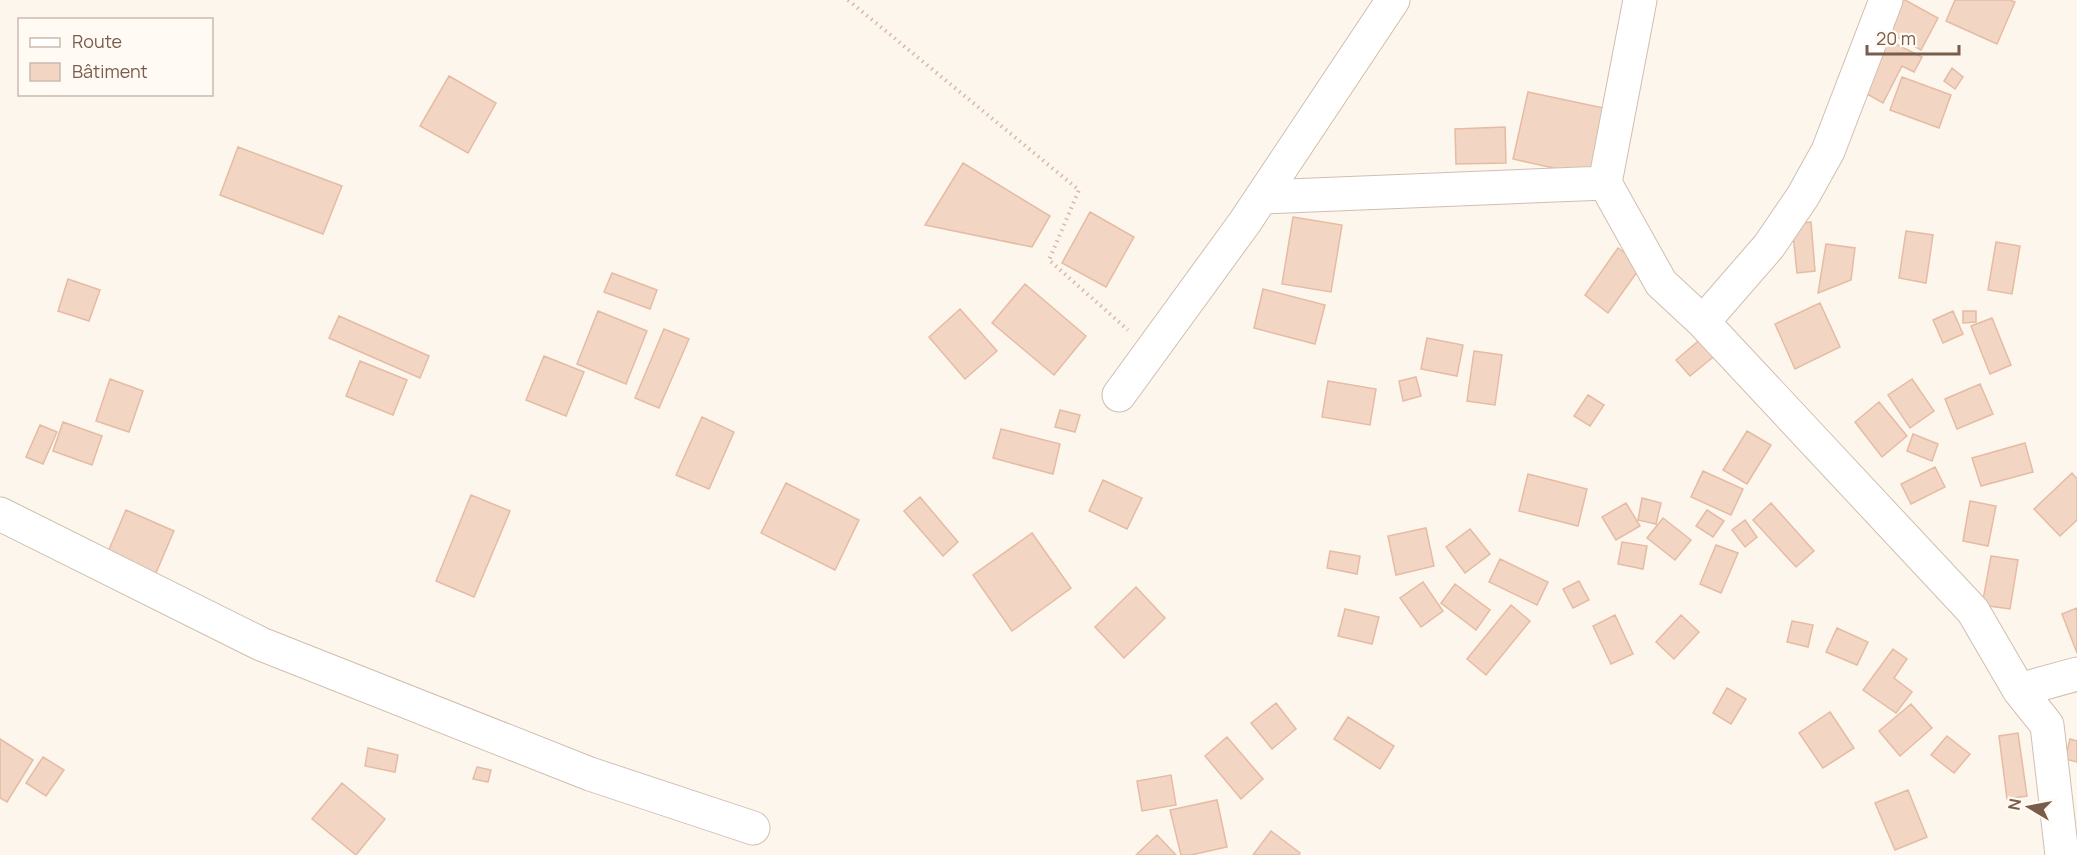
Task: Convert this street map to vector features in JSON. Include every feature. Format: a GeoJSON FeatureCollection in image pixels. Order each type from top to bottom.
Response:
{"type":"FeatureCollection","features":[{"type":"Feature","properties":{"kind":"street"},"geometry":{"type":"LineString","coordinates":[[1119,395],[1262,196],[1393,0]]}},
{"type":"Feature","properties":{"kind":"street"},"geometry":{"type":"LineString","coordinates":[[1640,0],[1605,183],[1661,283],[1703,322],[1973,611],[2019,690],[2047,724],[2062,855]]}},
{"type":"Feature","properties":{"kind":"street"},"geometry":{"type":"LineString","coordinates":[[1703,322],[1769,246],[1803,196],[1828,151],[1886,0]]}},
{"type":"Feature","properties":{"kind":"street"},"geometry":{"type":"LineString","coordinates":[[1262,196],[1605,183]]}},
{"type":"Feature","properties":{"kind":"street"},"geometry":{"type":"LineString","coordinates":[[0,514],[261,644],[590,774],[753,828]]}},
{"type":"Feature","properties":{"kind":"street"},"geometry":{"type":"LineString","coordinates":[[2019,690],[2077,674]]}},
{"type":"Feature","properties":{"kind":"path"},"geometry":{"type":"LineString","coordinates":[[848,0],[1079,190],[1049,260],[1151,350]]}},
{"type":"Feature","properties":{"kind":"building"},"geometry":{"type":"Polygon","coordinates":[[[1897,0],[1905,0],[1938,18],[1921,50],[1882,29],[1897,0]]]}},
{"type":"Feature","properties":{"kind":"building"},"geometry":{"type":"Polygon","coordinates":[[[1955,0],[2010,0],[2015,2],[1997,44],[1946,21],[1955,0]]]}},
{"type":"Feature","properties":{"kind":"building"},"geometry":{"type":"Polygon","coordinates":[[[1884,38],[1922,57],[1914,72],[1902,66],[1883,103],[1858,89],[1884,38]]]}},
{"type":"Feature","properties":{"kind":"building"},"geometry":{"type":"Polygon","coordinates":[[[1952,68],[1963,77],[1955,89],[1944,81],[1952,68]]]}},
{"type":"Feature","properties":{"kind":"building"},"geometry":{"type":"Polygon","coordinates":[[[449,76],[496,103],[468,153],[420,126],[449,76]]]}},
{"type":"Feature","properties":{"kind":"building"},"geometry":{"type":"Polygon","coordinates":[[[1902,77],[1951,95],[1939,128],[1890,110],[1902,77]]]}},
{"type":"Feature","properties":{"kind":"building"},"geometry":{"type":"Polygon","coordinates":[[[1528,92],[1613,110],[1599,178],[1513,159],[1528,92]]]}},
{"type":"Feature","properties":{"kind":"building"},"geometry":{"type":"Polygon","coordinates":[[[1505,127],[1506,163],[1456,164],[1455,129],[1505,127]]]}},
{"type":"Feature","properties":{"kind":"building"},"geometry":{"type":"Polygon","coordinates":[[[238,147],[342,186],[323,234],[220,195],[238,147]]]}},
{"type":"Feature","properties":{"kind":"building"},"geometry":{"type":"Polygon","coordinates":[[[963,163],[1050,216],[1032,247],[925,225],[963,163]]]}},
{"type":"Feature","properties":{"kind":"building"},"geometry":{"type":"Polygon","coordinates":[[[1090,212],[1134,237],[1106,287],[1062,263],[1090,212]]]}},
{"type":"Feature","properties":{"kind":"building"},"geometry":{"type":"Polygon","coordinates":[[[1293,217],[1342,225],[1331,292],[1282,284],[1293,217]]]}},
{"type":"Feature","properties":{"kind":"building"},"geometry":{"type":"Polygon","coordinates":[[[1811,222],[1815,271],[1797,273],[1792,224],[1811,222]]]}},
{"type":"Feature","properties":{"kind":"building"},"geometry":{"type":"Polygon","coordinates":[[[1906,231],[1933,235],[1926,283],[1899,278],[1906,231]]]}},
{"type":"Feature","properties":{"kind":"building"},"geometry":{"type":"Polygon","coordinates":[[[1996,242],[2020,246],[2012,294],[1988,290],[1996,242]]]}},
{"type":"Feature","properties":{"kind":"building"},"geometry":{"type":"Polygon","coordinates":[[[1826,244],[1855,248],[1851,280],[1818,293],[1826,244]]]}},
{"type":"Feature","properties":{"kind":"building"},"geometry":{"type":"Polygon","coordinates":[[[1618,248],[1642,265],[1608,313],[1585,295],[1618,248]]]}},
{"type":"Feature","properties":{"kind":"building"},"geometry":{"type":"Polygon","coordinates":[[[612,273],[657,290],[650,309],[604,292],[612,273]]]}},
{"type":"Feature","properties":{"kind":"building"},"geometry":{"type":"Polygon","coordinates":[[[68,279],[100,290],[89,321],[58,311],[68,279]]]}},
{"type":"Feature","properties":{"kind":"building"},"geometry":{"type":"Polygon","coordinates":[[[1025,284],[1086,336],[1054,375],[992,323],[1025,284]]]}},
{"type":"Feature","properties":{"kind":"building"},"geometry":{"type":"Polygon","coordinates":[[[1263,289],[1325,305],[1315,344],[1254,328],[1263,289]]]}},
{"type":"Feature","properties":{"kind":"building"},"geometry":{"type":"Polygon","coordinates":[[[1820,303],[1840,347],[1795,369],[1775,324],[1820,303]]]}},
{"type":"Feature","properties":{"kind":"building"},"geometry":{"type":"Polygon","coordinates":[[[960,309],[997,351],[965,379],[929,337],[960,309]]]}},
{"type":"Feature","properties":{"kind":"building"},"geometry":{"type":"Polygon","coordinates":[[[598,311],[647,331],[626,384],[577,364],[598,311]]]}},
{"type":"Feature","properties":{"kind":"building"},"geometry":{"type":"Polygon","coordinates":[[[1953,311],[1963,334],[1943,343],[1933,320],[1953,311]]]}},
{"type":"Feature","properties":{"kind":"building"},"geometry":{"type":"Polygon","coordinates":[[[1963,311],[1976,311],[1976,322],[1963,323],[1963,311]]]}},
{"type":"Feature","properties":{"kind":"building"},"geometry":{"type":"Polygon","coordinates":[[[339,316],[429,356],[420,378],[329,338],[339,316]]]}},
{"type":"Feature","properties":{"kind":"building"},"geometry":{"type":"Polygon","coordinates":[[[1992,318],[2011,365],[1990,374],[1971,326],[1992,318]]]}},
{"type":"Feature","properties":{"kind":"building"},"geometry":{"type":"Polygon","coordinates":[[[664,329],[689,339],[659,408],[635,398],[664,329]]]}},
{"type":"Feature","properties":{"kind":"building"},"geometry":{"type":"Polygon","coordinates":[[[1703,337],[1717,354],[1690,376],[1676,360],[1703,337]]]}},
{"type":"Feature","properties":{"kind":"building"},"geometry":{"type":"Polygon","coordinates":[[[1427,338],[1463,345],[1457,376],[1421,369],[1427,338]]]}},
{"type":"Feature","properties":{"kind":"building"},"geometry":{"type":"Polygon","coordinates":[[[1474,351],[1502,355],[1495,405],[1467,401],[1474,351]]]}},
{"type":"Feature","properties":{"kind":"building"},"geometry":{"type":"Polygon","coordinates":[[[544,356],[584,372],[566,416],[526,400],[544,356]]]}},
{"type":"Feature","properties":{"kind":"building"},"geometry":{"type":"Polygon","coordinates":[[[360,361],[407,380],[393,415],[346,396],[360,361]]]}},
{"type":"Feature","properties":{"kind":"building"},"geometry":{"type":"Polygon","coordinates":[[[1416,377],[1421,396],[1403,401],[1399,381],[1416,377]]]}},
{"type":"Feature","properties":{"kind":"building"},"geometry":{"type":"Polygon","coordinates":[[[110,379],[143,391],[129,432],[96,421],[110,379]]]}},
{"type":"Feature","properties":{"kind":"building"},"geometry":{"type":"Polygon","coordinates":[[[1912,379],[1934,411],[1910,428],[1888,395],[1912,379]]]}},
{"type":"Feature","properties":{"kind":"building"},"geometry":{"type":"Polygon","coordinates":[[[1328,381],[1376,389],[1370,425],[1322,417],[1328,381]]]}},
{"type":"Feature","properties":{"kind":"building"},"geometry":{"type":"Polygon","coordinates":[[[1980,384],[1993,414],[1957,429],[1945,399],[1980,384]]]}},
{"type":"Feature","properties":{"kind":"building"},"geometry":{"type":"Polygon","coordinates":[[[1588,395],[1604,405],[1590,426],[1574,416],[1588,395]]]}},
{"type":"Feature","properties":{"kind":"building"},"geometry":{"type":"Polygon","coordinates":[[[1879,402],[1907,436],[1882,457],[1855,422],[1879,402]]]}},
{"type":"Feature","properties":{"kind":"building"},"geometry":{"type":"Polygon","coordinates":[[[1060,410],[1080,415],[1075,432],[1055,427],[1060,410]]]}},
{"type":"Feature","properties":{"kind":"building"},"geometry":{"type":"Polygon","coordinates":[[[702,417],[734,432],[709,489],[676,475],[702,417]]]}},
{"type":"Feature","properties":{"kind":"building"},"geometry":{"type":"Polygon","coordinates":[[[63,422],[102,436],[92,465],[53,451],[63,422]]]}},
{"type":"Feature","properties":{"kind":"building"},"geometry":{"type":"Polygon","coordinates":[[[40,425],[57,432],[43,464],[26,457],[40,425]]]}},
{"type":"Feature","properties":{"kind":"building"},"geometry":{"type":"Polygon","coordinates":[[[1001,429],[1060,444],[1053,474],[993,458],[1001,429]]]}},
{"type":"Feature","properties":{"kind":"building"},"geometry":{"type":"Polygon","coordinates":[[[1747,431],[1771,445],[1747,484],[1723,470],[1747,431]]]}},
{"type":"Feature","properties":{"kind":"building"},"geometry":{"type":"Polygon","coordinates":[[[1913,434],[1938,444],[1932,461],[1907,451],[1913,434]]]}},
{"type":"Feature","properties":{"kind":"building"},"geometry":{"type":"Polygon","coordinates":[[[2025,443],[2033,472],[1981,486],[1972,458],[2025,443]]]}},
{"type":"Feature","properties":{"kind":"building"},"geometry":{"type":"Polygon","coordinates":[[[1935,467],[1945,487],[1911,504],[1901,484],[1935,467]]]}},
{"type":"Feature","properties":{"kind":"building"},"geometry":{"type":"Polygon","coordinates":[[[1703,471],[1743,489],[1731,515],[1691,497],[1703,471]]]}},
{"type":"Feature","properties":{"kind":"building"},"geometry":{"type":"Polygon","coordinates":[[[2072,473],[2077,479],[2077,520],[2060,536],[2034,509],[2072,473]]]}},
{"type":"Feature","properties":{"kind":"building"},"geometry":{"type":"Polygon","coordinates":[[[1528,474],[1587,489],[1578,526],[1519,511],[1528,474]]]}},
{"type":"Feature","properties":{"kind":"building"},"geometry":{"type":"Polygon","coordinates":[[[1103,480],[1142,498],[1127,529],[1089,511],[1103,480]]]}},
{"type":"Feature","properties":{"kind":"building"},"geometry":{"type":"Polygon","coordinates":[[[786,483],[859,520],[835,570],[761,533],[786,483]]]}},
{"type":"Feature","properties":{"kind":"building"},"geometry":{"type":"Polygon","coordinates":[[[471,495],[510,511],[474,597],[436,581],[471,495]]]}},
{"type":"Feature","properties":{"kind":"building"},"geometry":{"type":"Polygon","coordinates":[[[920,497],[958,542],[943,556],[904,511],[920,497]]]}},
{"type":"Feature","properties":{"kind":"building"},"geometry":{"type":"Polygon","coordinates":[[[1642,498],[1661,503],[1656,524],[1638,520],[1642,498]]]}},
{"type":"Feature","properties":{"kind":"building"},"geometry":{"type":"Polygon","coordinates":[[[1970,501],[1996,506],[1988,546],[1963,541],[1970,501]]]}},
{"type":"Feature","properties":{"kind":"building"},"geometry":{"type":"Polygon","coordinates":[[[1626,503],[1640,526],[1616,540],[1602,517],[1626,503]]]}},
{"type":"Feature","properties":{"kind":"building"},"geometry":{"type":"Polygon","coordinates":[[[1771,503],[1814,551],[1796,567],[1753,520],[1771,503]]]}},
{"type":"Feature","properties":{"kind":"building"},"geometry":{"type":"Polygon","coordinates":[[[126,510],[174,531],[152,582],[104,561],[126,510]]]}},
{"type":"Feature","properties":{"kind":"building"},"geometry":{"type":"Polygon","coordinates":[[[1707,510],[1724,521],[1713,537],[1696,526],[1707,510]]]}},
{"type":"Feature","properties":{"kind":"building"},"geometry":{"type":"Polygon","coordinates":[[[1663,518],[1691,540],[1675,560],[1647,538],[1663,518]]]}},
{"type":"Feature","properties":{"kind":"building"},"geometry":{"type":"Polygon","coordinates":[[[1745,520],[1757,537],[1745,547],[1732,530],[1745,520]]]}},
{"type":"Feature","properties":{"kind":"building"},"geometry":{"type":"Polygon","coordinates":[[[1426,528],[1434,566],[1396,575],[1388,536],[1426,528]]]}},
{"type":"Feature","properties":{"kind":"building"},"geometry":{"type":"Polygon","coordinates":[[[1470,529],[1490,554],[1465,573],[1446,547],[1470,529]]]}},
{"type":"Feature","properties":{"kind":"building"},"geometry":{"type":"Polygon","coordinates":[[[1032,533],[1071,588],[1012,631],[973,575],[1032,533]]]}},
{"type":"Feature","properties":{"kind":"building"},"geometry":{"type":"Polygon","coordinates":[[[1622,542],[1647,546],[1643,569],[1618,564],[1622,542]]]}},
{"type":"Feature","properties":{"kind":"building"},"geometry":{"type":"Polygon","coordinates":[[[1716,545],[1738,553],[1721,593],[1700,584],[1716,545]]]}},
{"type":"Feature","properties":{"kind":"building"},"geometry":{"type":"Polygon","coordinates":[[[1330,551],[1360,556],[1357,574],[1327,568],[1330,551]]]}},
{"type":"Feature","properties":{"kind":"building"},"geometry":{"type":"Polygon","coordinates":[[[1991,556],[2018,560],[2010,609],[1982,605],[1991,556]]]}},
{"type":"Feature","properties":{"kind":"building"},"geometry":{"type":"Polygon","coordinates":[[[1500,559],[1548,582],[1537,605],[1489,582],[1500,559]]]}},
{"type":"Feature","properties":{"kind":"building"},"geometry":{"type":"Polygon","coordinates":[[[1579,581],[1589,600],[1573,608],[1563,589],[1579,581]]]}},
{"type":"Feature","properties":{"kind":"building"},"geometry":{"type":"Polygon","coordinates":[[[1423,582],[1443,611],[1421,627],[1400,598],[1423,582]]]}},
{"type":"Feature","properties":{"kind":"building"},"geometry":{"type":"Polygon","coordinates":[[[1455,584],[1490,610],[1476,630],[1441,603],[1455,584]]]}},
{"type":"Feature","properties":{"kind":"building"},"geometry":{"type":"Polygon","coordinates":[[[1136,587],[1165,618],[1124,658],[1095,627],[1136,587]]]}},
{"type":"Feature","properties":{"kind":"building"},"geometry":{"type":"Polygon","coordinates":[[[1511,605],[1530,621],[1486,675],[1467,659],[1511,605]]]}},
{"type":"Feature","properties":{"kind":"building"},"geometry":{"type":"Polygon","coordinates":[[[2077,608],[2077,653],[2062,614],[2077,608]]]}},
{"type":"Feature","properties":{"kind":"building"},"geometry":{"type":"Polygon","coordinates":[[[1345,609],[1379,617],[1372,644],[1338,636],[1345,609]]]}},
{"type":"Feature","properties":{"kind":"building"},"geometry":{"type":"Polygon","coordinates":[[[1615,615],[1633,654],[1611,664],[1593,626],[1615,615]]]}},
{"type":"Feature","properties":{"kind":"building"},"geometry":{"type":"Polygon","coordinates":[[[1681,615],[1699,632],[1674,659],[1656,642],[1681,615]]]}},
{"type":"Feature","properties":{"kind":"building"},"geometry":{"type":"Polygon","coordinates":[[[1792,621],[1813,625],[1808,647],[1787,642],[1792,621]]]}},
{"type":"Feature","properties":{"kind":"building"},"geometry":{"type":"Polygon","coordinates":[[[1837,628],[1868,642],[1857,665],[1826,652],[1837,628]]]}},
{"type":"Feature","properties":{"kind":"building"},"geometry":{"type":"Polygon","coordinates":[[[1893,649],[1907,659],[1894,678],[1912,692],[1896,713],[1863,690],[1893,649]]]}},
{"type":"Feature","properties":{"kind":"building"},"geometry":{"type":"Polygon","coordinates":[[[1727,688],[1746,699],[1731,724],[1713,713],[1727,688]]]}},
{"type":"Feature","properties":{"kind":"building"},"geometry":{"type":"Polygon","coordinates":[[[1276,703],[1296,729],[1272,749],[1251,723],[1276,703]]]}},
{"type":"Feature","properties":{"kind":"building"},"geometry":{"type":"Polygon","coordinates":[[[1911,704],[1932,728],[1900,756],[1879,731],[1911,704]]]}},
{"type":"Feature","properties":{"kind":"building"},"geometry":{"type":"Polygon","coordinates":[[[1830,712],[1854,748],[1823,768],[1799,733],[1830,712]]]}},
{"type":"Feature","properties":{"kind":"building"},"geometry":{"type":"Polygon","coordinates":[[[1348,717],[1394,746],[1380,769],[1334,739],[1348,717]]]}},
{"type":"Feature","properties":{"kind":"building"},"geometry":{"type":"Polygon","coordinates":[[[2018,733],[2027,796],[2007,799],[1999,736],[2018,733]]]}},
{"type":"Feature","properties":{"kind":"building"},"geometry":{"type":"Polygon","coordinates":[[[1947,736],[1970,754],[1954,773],[1931,755],[1947,736]]]}},
{"type":"Feature","properties":{"kind":"building"},"geometry":{"type":"Polygon","coordinates":[[[1227,737],[1263,779],[1241,799],[1205,756],[1227,737]]]}},
{"type":"Feature","properties":{"kind":"building"},"geometry":{"type":"Polygon","coordinates":[[[0,739],[33,760],[7,802],[0,798],[0,739]]]}},
{"type":"Feature","properties":{"kind":"building"},"geometry":{"type":"Polygon","coordinates":[[[2070,739],[2077,741],[2077,762],[2065,759],[2070,739]]]}},
{"type":"Feature","properties":{"kind":"building"},"geometry":{"type":"Polygon","coordinates":[[[368,748],[398,755],[395,772],[365,766],[368,748]]]}},
{"type":"Feature","properties":{"kind":"building"},"geometry":{"type":"Polygon","coordinates":[[[43,757],[64,770],[46,796],[26,783],[43,757]]]}},
{"type":"Feature","properties":{"kind":"building"},"geometry":{"type":"Polygon","coordinates":[[[477,767],[491,770],[488,782],[473,779],[477,767]]]}},
{"type":"Feature","properties":{"kind":"building"},"geometry":{"type":"Polygon","coordinates":[[[1171,775],[1176,805],[1142,811],[1137,781],[1171,775]]]}},
{"type":"Feature","properties":{"kind":"building"},"geometry":{"type":"Polygon","coordinates":[[[342,783],[385,819],[356,855],[312,819],[342,783]]]}},
{"type":"Feature","properties":{"kind":"building"},"geometry":{"type":"Polygon","coordinates":[[[1908,790],[1927,837],[1895,850],[1875,803],[1908,790]]]}},
{"type":"Feature","properties":{"kind":"building"},"geometry":{"type":"Polygon","coordinates":[[[1217,800],[1227,847],[1181,855],[1170,810],[1217,800]]]}},
{"type":"Feature","properties":{"kind":"building"},"geometry":{"type":"Polygon","coordinates":[[[1271,831],[1300,853],[1299,855],[1253,855],[1271,831]]]}},
{"type":"Feature","properties":{"kind":"building"},"geometry":{"type":"Polygon","coordinates":[[[1157,835],[1176,855],[1136,855],[1157,835]]]}}]}
